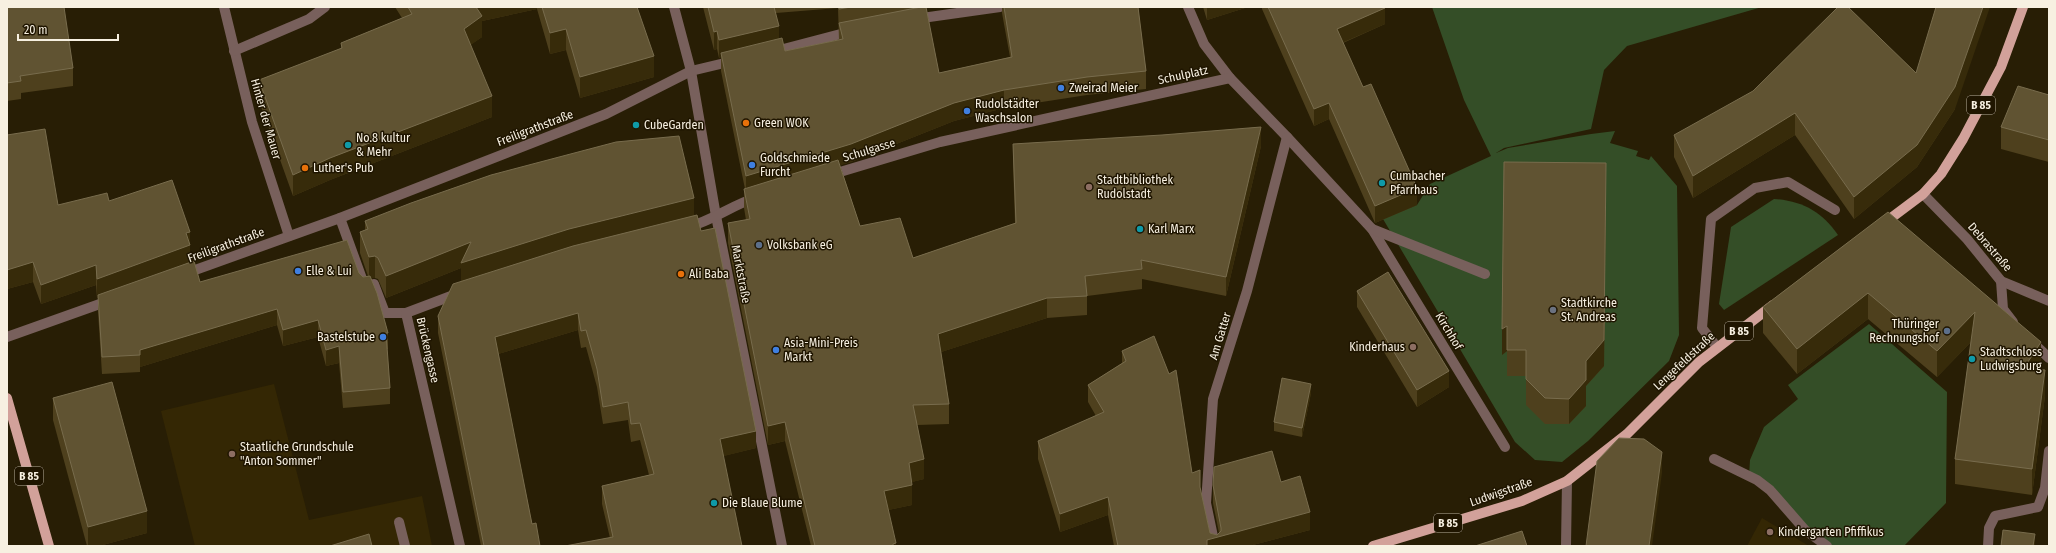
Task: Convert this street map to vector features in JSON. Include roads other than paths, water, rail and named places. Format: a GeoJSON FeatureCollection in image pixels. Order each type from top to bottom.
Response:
{"type":"FeatureCollection","features":[{"type":"Feature","properties":{"kind":"main road","name":"B 85"},"geometry":{"type":"LineString","coordinates":[[1875,230],[1923,194],[1941,174],[1962,139],[2000,67],[2023,7]]}},
{"type":"Feature","properties":{"kind":"main road","name":"Lengefeldstraße"},"geometry":{"type":"LineString","coordinates":[[1567,481],[1627,434],[1698,362],[1781,300]]}},
{"type":"Feature","properties":{"kind":"main road","name":"B 85"},"geometry":{"type":"LineString","coordinates":[[8,402],[49,546]]}},
{"type":"Feature","properties":{"kind":"main road","name":"Ludwigstraße"},"geometry":{"type":"LineString","coordinates":[[1373,546],[1522,501],[1567,481]]}},
{"type":"Feature","properties":{"kind":"street","name":"Hinter der Mauer"},"geometry":{"type":"LineString","coordinates":[[224,7],[252,122],[289,236]]}},
{"type":"Feature","properties":{"kind":"street"},"geometry":{"type":"LineString","coordinates":[[234,51],[308,19],[325,7]]}},
{"type":"Feature","properties":{"kind":"street","name":"Marktstraße"},"geometry":{"type":"LineString","coordinates":[[674,7],[692,71],[716,216],[782,546]]}},
{"type":"Feature","properties":{"kind":"street"},"geometry":{"type":"LineString","coordinates":[[907,21],[1000,7]]}},
{"type":"Feature","properties":{"kind":"street"},"geometry":{"type":"LineString","coordinates":[[1188,7],[1204,44],[1230,78],[1287,136],[1372,229],[1485,274]]}},
{"type":"Feature","properties":{"kind":"street"},"geometry":{"type":"LineString","coordinates":[[759,55],[864,29]]}},
{"type":"Feature","properties":{"kind":"street","name":"Freiligrathstraße"},"geometry":{"type":"LineString","coordinates":[[177,276],[340,218],[606,114],[692,71],[744,59]]}},
{"type":"Feature","properties":{"kind":"street","name":"Schulplatz"},"geometry":{"type":"LineString","coordinates":[[940,142],[1230,78]]}},
{"type":"Feature","properties":{"kind":"street","name":"Am Gatter"},"geometry":{"type":"LineString","coordinates":[[1215,546],[1206,503],[1213,399],[1247,291],[1287,136]]}},
{"type":"Feature","properties":{"kind":"street","name":"Schulgasse"},"geometry":{"type":"LineString","coordinates":[[818,179],[940,142]]}},
{"type":"Feature","properties":{"kind":"street"},"geometry":{"type":"LineString","coordinates":[[1717,347],[1702,328],[1711,219],[1755,188],[1788,182],[1835,210]]}},
{"type":"Feature","properties":{"kind":"street","name":"Debrastraße"},"geometry":{"type":"LineString","coordinates":[[1923,194],[1967,239],[2001,281],[2049,301]]}},
{"type":"Feature","properties":{"kind":"street"},"geometry":{"type":"LineString","coordinates":[[681,229],[696,226],[742,202],[764,195]]}},
{"type":"Feature","properties":{"kind":"street"},"geometry":{"type":"LineString","coordinates":[[340,218],[365,287],[374,284],[385,313],[406,314]]}},
{"type":"Feature","properties":{"kind":"street","name":"Kirchhof"},"geometry":{"type":"LineString","coordinates":[[1372,229],[1504,447]]}},
{"type":"Feature","properties":{"kind":"street"},"geometry":{"type":"LineString","coordinates":[[2001,281],[2003,309],[2022,333],[2049,358]]}},
{"type":"Feature","properties":{"kind":"street","name":"Brückengasse"},"geometry":{"type":"LineString","coordinates":[[460,546],[406,314],[466,290]]}},
{"type":"Feature","properties":{"kind":"street"},"geometry":{"type":"LineString","coordinates":[[7,337],[120,297]]}},
{"type":"Feature","properties":{"kind":"street"},"geometry":{"type":"LineString","coordinates":[[1988,546],[1989,528],[1995,516],[2038,506],[2045,488],[2049,451]]}},
{"type":"Feature","properties":{"kind":"street"},"geometry":{"type":"LineString","coordinates":[[1714,459],[1757,480],[1770,490],[1805,530],[1827,546]]}},
{"type":"Feature","properties":{"kind":"street"},"geometry":{"type":"LineString","coordinates":[[1566,546],[1567,481]]}},
{"type":"Feature","properties":{"kind":"street"},"geometry":{"type":"LineString","coordinates":[[399,522],[405,546]]}},
{"type":"Feature","properties":{"kind":"place","name":"Zweirad Meier"},"geometry":{"type":"Point","coordinates":[1061,88]}},
{"type":"Feature","properties":{"kind":"place","name":"Rudolstädter Waschsalon"},"geometry":{"type":"Point","coordinates":[967,111]}},
{"type":"Feature","properties":{"kind":"place","name":"Green WOK"},"geometry":{"type":"Point","coordinates":[746,123]}},
{"type":"Feature","properties":{"kind":"place","name":"CubeGarden"},"geometry":{"type":"Point","coordinates":[636,125]}},
{"type":"Feature","properties":{"kind":"place","name":"No.8 kultur & Mehr"},"geometry":{"type":"Point","coordinates":[348,145]}},
{"type":"Feature","properties":{"kind":"place","name":"Goldschmiede Furcht"},"geometry":{"type":"Point","coordinates":[752,165]}},
{"type":"Feature","properties":{"kind":"place","name":"Luther's Pub"},"geometry":{"type":"Point","coordinates":[305,168]}},
{"type":"Feature","properties":{"kind":"place","name":"Cumbacher Pfarrhaus"},"geometry":{"type":"Point","coordinates":[1382,183]}},
{"type":"Feature","properties":{"kind":"place","name":"Stadtbibliothek Rudolstadt"},"geometry":{"type":"Point","coordinates":[1089,187]}},
{"type":"Feature","properties":{"kind":"place","name":"Karl Marx"},"geometry":{"type":"Point","coordinates":[1140,229]}},
{"type":"Feature","properties":{"kind":"place","name":"Volksbank eG"},"geometry":{"type":"Point","coordinates":[759,245]}},
{"type":"Feature","properties":{"kind":"place","name":"Elle & Lui"},"geometry":{"type":"Point","coordinates":[298,271]}},
{"type":"Feature","properties":{"kind":"place","name":"Ali Baba"},"geometry":{"type":"Point","coordinates":[681,274]}},
{"type":"Feature","properties":{"kind":"place","name":"Stadtkirche St. Andreas"},"geometry":{"type":"Point","coordinates":[1553,310]}},
{"type":"Feature","properties":{"kind":"place","name":"Thüringer Rechnungshof"},"geometry":{"type":"Point","coordinates":[1947,331]}},
{"type":"Feature","properties":{"kind":"place","name":"Bastelstube"},"geometry":{"type":"Point","coordinates":[383,337]}},
{"type":"Feature","properties":{"kind":"place","name":"Kinderhaus"},"geometry":{"type":"Point","coordinates":[1413,347]}},
{"type":"Feature","properties":{"kind":"place","name":"Asia-Mini-Preis Markt"},"geometry":{"type":"Point","coordinates":[776,350]}},
{"type":"Feature","properties":{"kind":"place","name":"Stadtschloss Ludwigsburg"},"geometry":{"type":"Point","coordinates":[1972,359]}},
{"type":"Feature","properties":{"kind":"place","name":"Staatliche Grundschule \"Anton Sommer\""},"geometry":{"type":"Point","coordinates":[232,454]}},
{"type":"Feature","properties":{"kind":"place","name":"Die Blaue Blume"},"geometry":{"type":"Point","coordinates":[714,503]}},
{"type":"Feature","properties":{"kind":"place","name":"Kindergarten Pfiffikus"},"geometry":{"type":"Point","coordinates":[1770,532]}}]}
